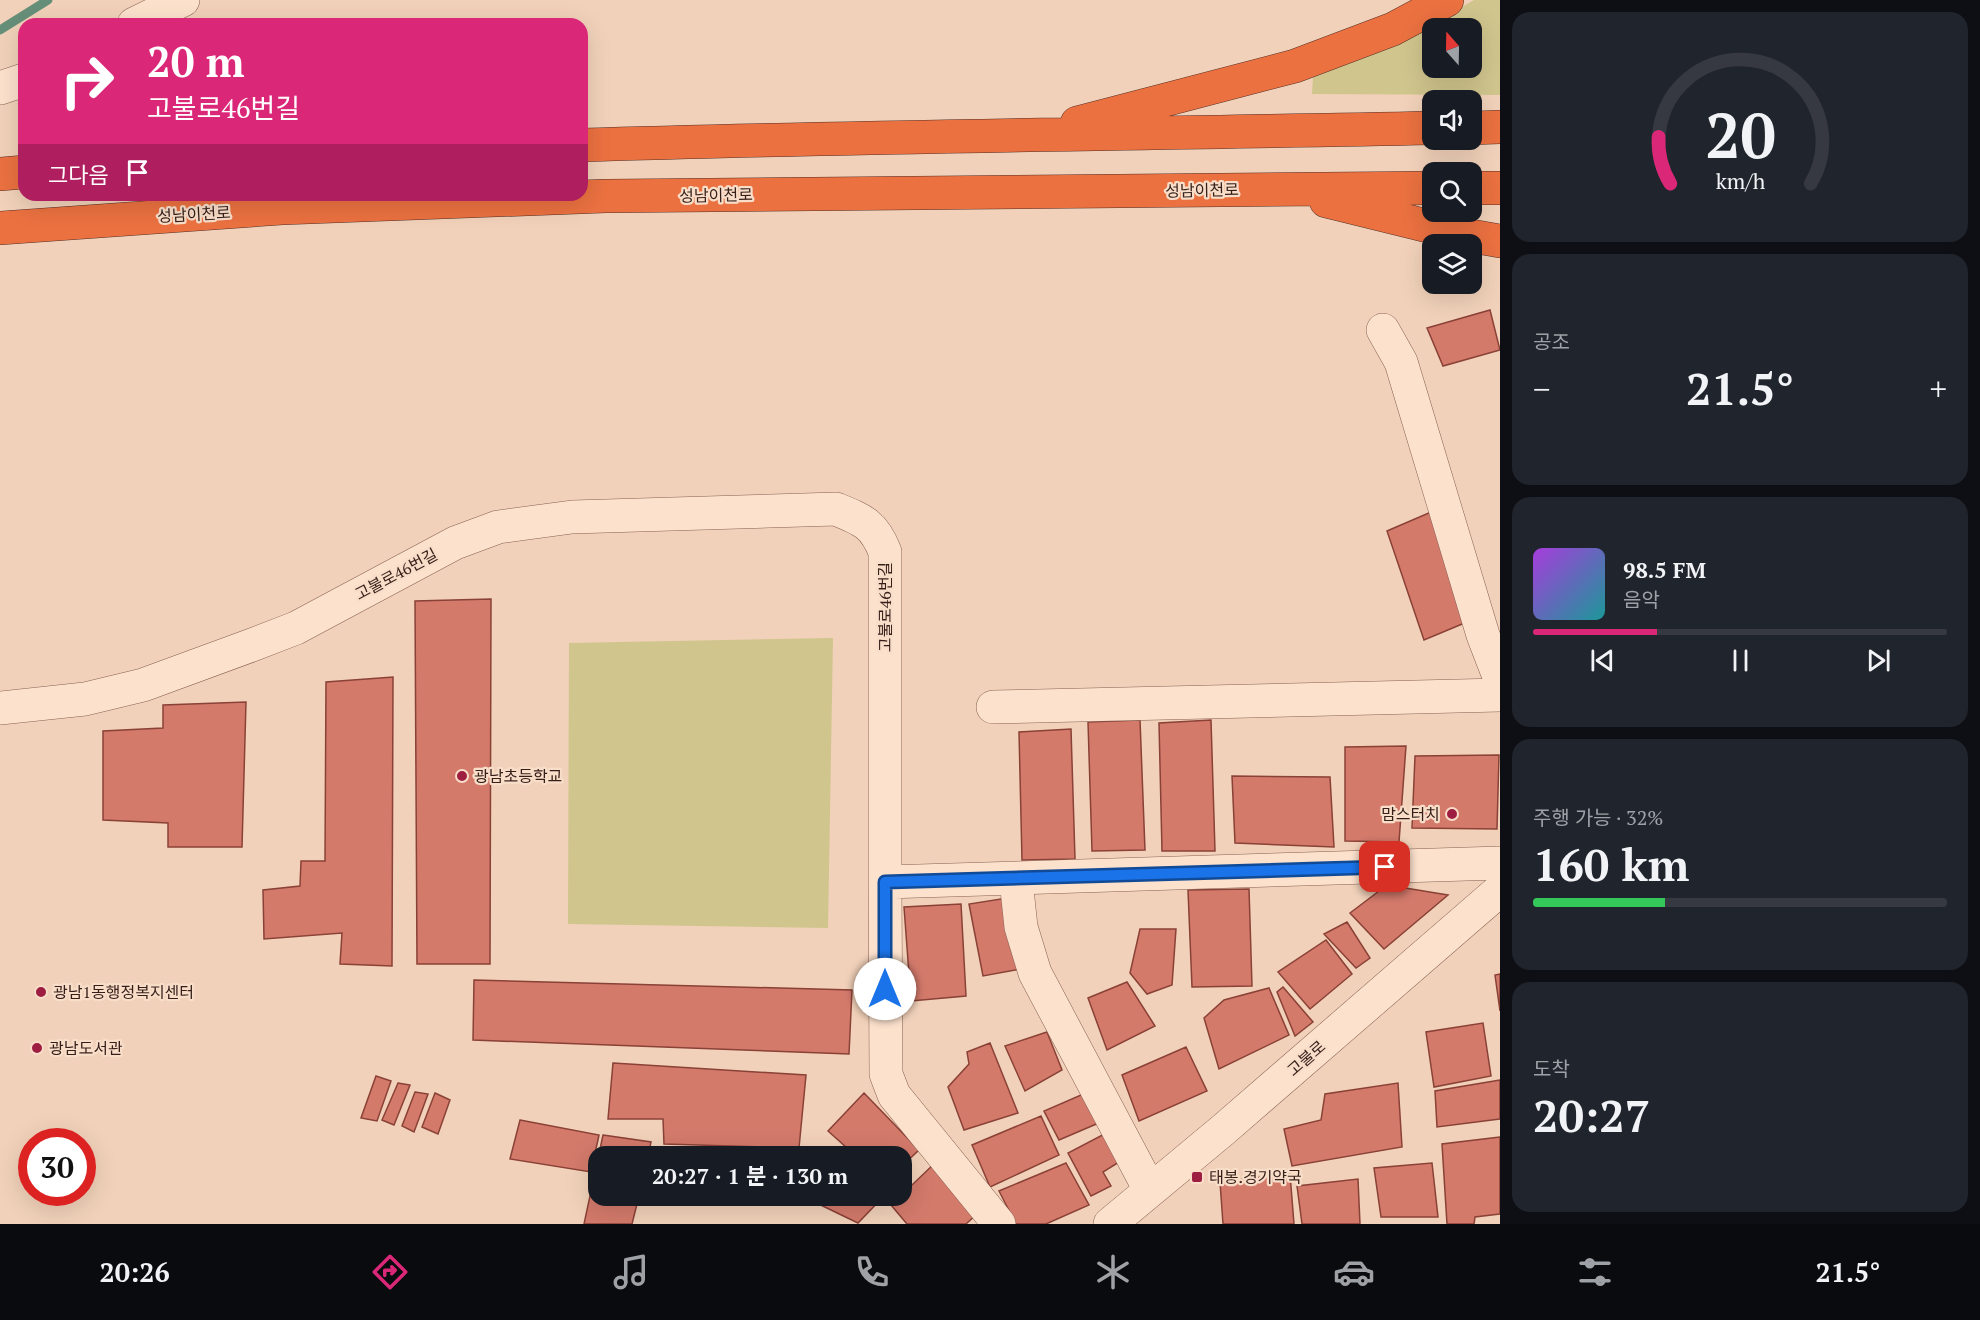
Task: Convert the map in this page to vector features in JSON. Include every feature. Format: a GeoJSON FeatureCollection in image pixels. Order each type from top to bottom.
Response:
{"type":"FeatureCollection","features":[{"type":"Feature","properties":{"kind":"highway"},"geometry":{"type":"LineString","coordinates":[[1023,137],[1295,66],[1393,29],[1447,0]]}},
{"type":"Feature","properties":{"kind":"highway"},"geometry":{"type":"LineString","coordinates":[[1482,128],[1500,127]]}},
{"type":"Feature","properties":{"kind":"highway"},"geometry":{"type":"LineString","coordinates":[[588,145],[886,136],[1023,137],[1422,128]]}},
{"type":"Feature","properties":{"kind":"highway"},"geometry":{"type":"LineString","coordinates":[[0,174],[18,172]]}},
{"type":"Feature","properties":{"kind":"highway","name":"성남이천로"},"geometry":{"type":"LineString","coordinates":[[588,197],[1422,188]]}},
{"type":"Feature","properties":{"kind":"highway"},"geometry":{"type":"LineString","coordinates":[[1482,188],[1500,188]]}},
{"type":"Feature","properties":{"kind":"highway"},"geometry":{"type":"LineString","coordinates":[[1278,189],[1461,234],[1500,241]]}},
{"type":"Feature","properties":{"kind":"highway","name":"성남이천로"},"geometry":{"type":"LineString","coordinates":[[0,228],[271,209],[467,201]]}},
{"type":"Feature","properties":{"kind":"street"},"geometry":{"type":"LineString","coordinates":[[146,18],[183,0]]}},
{"type":"Feature","properties":{"kind":"street"},"geometry":{"type":"LineString","coordinates":[[0,88],[18,82]]}},
{"type":"Feature","properties":{"kind":"street"},"geometry":{"type":"LineString","coordinates":[[1383,330],[1401,362],[1483,635],[1500,678]]}},
{"type":"Feature","properties":{"kind":"street","name":"고불로46번길"},"geometry":{"type":"LineString","coordinates":[[0,708],[85,699],[143,684],[231,653],[296,628],[454,543],[498,527],[572,517],[836,509],[862,519],[878,533],[885,552],[886,1074],[894,1095],[999,1224]]}},
{"type":"Feature","properties":{"kind":"street"},"geometry":{"type":"LineString","coordinates":[[993,707],[1500,695]]}},
{"type":"Feature","properties":{"kind":"street"},"geometry":{"type":"LineString","coordinates":[[885,882],[1016,880],[1500,863]]}},
{"type":"Feature","properties":{"kind":"street"},"geometry":{"type":"LineString","coordinates":[[1016,880],[1021,927],[1035,973],[1150,1191]]}},
{"type":"Feature","properties":{"kind":"street","name":"고불로"},"geometry":{"type":"LineString","coordinates":[[1110,1224],[1500,890]]}},
{"type":"Feature","properties":{"kind":"shaded area"},"geometry":{"type":"Polygon","coordinates":[[[1474,0],[1500,0],[1500,95],[1482,95],[1482,90],[1422,90],[1422,95],[1312,94],[1313,77],[1422,31],[1422,78],[1482,78],[1482,18],[1443,18],[1474,0]]]}},
{"type":"Feature","properties":{"kind":"shaded area"},"geometry":{"type":"Polygon","coordinates":[[[833,638],[828,928],[568,924],[569,643],[833,638]]]}},
{"type":"Feature","properties":{"kind":"building"},"geometry":{"type":"Polygon","coordinates":[[[1490,310],[1500,350],[1443,366],[1427,328],[1490,310]]]}},
{"type":"Feature","properties":{"kind":"building"},"geometry":{"type":"Polygon","coordinates":[[[1431,512],[1467,622],[1424,640],[1387,531],[1431,512]]]}},
{"type":"Feature","properties":{"kind":"building"},"geometry":{"type":"Polygon","coordinates":[[[491,599],[490,964],[417,964],[415,601],[491,599]]]}},
{"type":"Feature","properties":{"kind":"building"},"geometry":{"type":"Polygon","coordinates":[[[393,677],[392,966],[340,964],[342,933],[264,939],[263,890],[300,886],[301,861],[325,861],[326,682],[393,677]]]}},
{"type":"Feature","properties":{"kind":"building"},"geometry":{"type":"Polygon","coordinates":[[[246,702],[242,847],[168,847],[168,823],[103,820],[103,731],[163,728],[163,705],[246,702]]]}},
{"type":"Feature","properties":{"kind":"building"},"geometry":{"type":"Polygon","coordinates":[[[1140,720],[1145,850],[1092,851],[1088,722],[1140,720]]]}},
{"type":"Feature","properties":{"kind":"building"},"geometry":{"type":"Polygon","coordinates":[[[1211,720],[1215,851],[1162,851],[1159,723],[1211,720]]]}},
{"type":"Feature","properties":{"kind":"building"},"geometry":{"type":"Polygon","coordinates":[[[1071,729],[1075,859],[1022,860],[1019,732],[1071,729]]]}},
{"type":"Feature","properties":{"kind":"building"},"geometry":{"type":"Polygon","coordinates":[[[1406,746],[1399,842],[1345,841],[1345,747],[1406,746]]]}},
{"type":"Feature","properties":{"kind":"building"},"geometry":{"type":"Polygon","coordinates":[[[1499,755],[1497,829],[1412,828],[1415,756],[1499,755]]]}},
{"type":"Feature","properties":{"kind":"building"},"geometry":{"type":"Polygon","coordinates":[[[1232,776],[1330,777],[1334,847],[1235,843],[1232,776]]]}},
{"type":"Feature","properties":{"kind":"building"},"geometry":{"type":"Polygon","coordinates":[[[1387,885],[1448,895],[1384,949],[1350,913],[1387,885]]]}},
{"type":"Feature","properties":{"kind":"building"},"geometry":{"type":"Polygon","coordinates":[[[1249,889],[1252,986],[1192,987],[1188,890],[1249,889]]]}},
{"type":"Feature","properties":{"kind":"building"},"geometry":{"type":"Polygon","coordinates":[[[1007,898],[1021,969],[983,976],[969,904],[1007,898]]]}},
{"type":"Feature","properties":{"kind":"building"},"geometry":{"type":"Polygon","coordinates":[[[961,904],[966,996],[911,1001],[904,907],[961,904]]]}},
{"type":"Feature","properties":{"kind":"building"},"geometry":{"type":"Polygon","coordinates":[[[1347,922],[1370,958],[1356,968],[1324,934],[1347,922]]]}},
{"type":"Feature","properties":{"kind":"building"},"geometry":{"type":"Polygon","coordinates":[[[1140,929],[1176,929],[1172,985],[1147,994],[1130,973],[1140,929]]]}},
{"type":"Feature","properties":{"kind":"building"},"geometry":{"type":"Polygon","coordinates":[[[1326,940],[1352,974],[1310,1009],[1278,972],[1326,940]]]}},
{"type":"Feature","properties":{"kind":"building"},"geometry":{"type":"Polygon","coordinates":[[[1500,974],[1500,1011],[1495,975],[1500,974]]]}},
{"type":"Feature","properties":{"kind":"building"},"geometry":{"type":"Polygon","coordinates":[[[474,980],[852,990],[849,1054],[473,1040],[474,980]]]}},
{"type":"Feature","properties":{"kind":"building"},"geometry":{"type":"Polygon","coordinates":[[[1127,982],[1155,1026],[1107,1050],[1088,998],[1127,982]]]}},
{"type":"Feature","properties":{"kind":"building"},"geometry":{"type":"Polygon","coordinates":[[[1283,987],[1313,1022],[1295,1036],[1277,992],[1283,987]]]}},
{"type":"Feature","properties":{"kind":"building"},"geometry":{"type":"Polygon","coordinates":[[[1269,988],[1289,1035],[1219,1069],[1204,1018],[1224,1000],[1269,988]]]}},
{"type":"Feature","properties":{"kind":"building"},"geometry":{"type":"Polygon","coordinates":[[[1483,1023],[1491,1076],[1434,1087],[1426,1032],[1483,1023]]]}},
{"type":"Feature","properties":{"kind":"building"},"geometry":{"type":"Polygon","coordinates":[[[1047,1032],[1062,1070],[1025,1091],[1005,1046],[1047,1032]]]}},
{"type":"Feature","properties":{"kind":"building"},"geometry":{"type":"Polygon","coordinates":[[[990,1043],[1018,1113],[964,1130],[948,1087],[969,1064],[967,1052],[990,1043]]]}},
{"type":"Feature","properties":{"kind":"building"},"geometry":{"type":"Polygon","coordinates":[[[1186,1047],[1207,1091],[1139,1121],[1122,1075],[1186,1047]]]}},
{"type":"Feature","properties":{"kind":"building"},"geometry":{"type":"Polygon","coordinates":[[[613,1063],[806,1075],[799,1146],[664,1144],[663,1119],[608,1119],[613,1063]]]}},
{"type":"Feature","properties":{"kind":"building"},"geometry":{"type":"Polygon","coordinates":[[[376,1076],[391,1081],[377,1121],[361,1118],[376,1076]]]}},
{"type":"Feature","properties":{"kind":"building"},"geometry":{"type":"Polygon","coordinates":[[[1500,1080],[1500,1119],[1437,1127],[1435,1091],[1500,1080]]]}},
{"type":"Feature","properties":{"kind":"building"},"geometry":{"type":"Polygon","coordinates":[[[398,1083],[410,1085],[394,1125],[382,1120],[398,1083]]]}},
{"type":"Feature","properties":{"kind":"building"},"geometry":{"type":"Polygon","coordinates":[[[1398,1083],[1402,1147],[1292,1166],[1284,1129],[1321,1120],[1325,1094],[1398,1083]]]}},
{"type":"Feature","properties":{"kind":"building"},"geometry":{"type":"Polygon","coordinates":[[[415,1092],[428,1094],[414,1132],[402,1126],[415,1092]]]}},
{"type":"Feature","properties":{"kind":"building"},"geometry":{"type":"Polygon","coordinates":[[[1088,1092],[1101,1122],[1059,1140],[1044,1111],[1088,1092]]]}},
{"type":"Feature","properties":{"kind":"building"},"geometry":{"type":"Polygon","coordinates":[[[435,1093],[450,1100],[438,1134],[422,1127],[435,1093]]]}},
{"type":"Feature","properties":{"kind":"building"},"geometry":{"type":"Polygon","coordinates":[[[864,1093],[919,1150],[912,1157],[912,1146],[845,1146],[828,1131],[864,1093]]]}},
{"type":"Feature","properties":{"kind":"building"},"geometry":{"type":"Polygon","coordinates":[[[1041,1116],[1059,1155],[990,1187],[972,1145],[1041,1116]]]}},
{"type":"Feature","properties":{"kind":"building"},"geometry":{"type":"Polygon","coordinates":[[[520,1120],[599,1135],[597,1146],[588,1146],[588,1172],[510,1159],[520,1120]]]}},
{"type":"Feature","properties":{"kind":"building"},"geometry":{"type":"Polygon","coordinates":[[[1110,1131],[1124,1159],[1103,1172],[1111,1186],[1091,1196],[1068,1153],[1110,1131]]]}},
{"type":"Feature","properties":{"kind":"building"},"geometry":{"type":"Polygon","coordinates":[[[603,1135],[651,1142],[650,1146],[601,1146],[603,1135]]]}},
{"type":"Feature","properties":{"kind":"building"},"geometry":{"type":"Polygon","coordinates":[[[1500,1137],[1500,1214],[1475,1217],[1474,1224],[1447,1224],[1442,1144],[1500,1137]]]}},
{"type":"Feature","properties":{"kind":"building"},"geometry":{"type":"Polygon","coordinates":[[[936,1162],[978,1213],[966,1224],[907,1224],[892,1206],[912,1206],[912,1185],[936,1162]]]}},
{"type":"Feature","properties":{"kind":"building"},"geometry":{"type":"Polygon","coordinates":[[[1066,1163],[1089,1205],[1046,1224],[1016,1224],[999,1191],[1066,1163]]]}},
{"type":"Feature","properties":{"kind":"building"},"geometry":{"type":"Polygon","coordinates":[[[1432,1163],[1438,1217],[1381,1217],[1374,1168],[1432,1163]]]}},
{"type":"Feature","properties":{"kind":"building"},"geometry":{"type":"Polygon","coordinates":[[[1290,1174],[1294,1224],[1223,1224],[1220,1182],[1290,1174]]]}},
{"type":"Feature","properties":{"kind":"building"},"geometry":{"type":"Polygon","coordinates":[[[1358,1179],[1360,1224],[1302,1224],[1297,1186],[1358,1179]]]}},
{"type":"Feature","properties":{"kind":"building"},"geometry":{"type":"Polygon","coordinates":[[[588,1205],[636,1206],[632,1224],[584,1224],[588,1205]]]}},
{"type":"Feature","properties":{"kind":"building"},"geometry":{"type":"Polygon","coordinates":[[[823,1206],[874,1206],[858,1223],[823,1206]]]}},
{"type":"Feature","properties":{"kind":"waterway"},"geometry":{"type":"LineString","coordinates":[[19,18],[48,0]]}},
{"type":"Feature","properties":{"kind":"waterway"},"geometry":{"type":"LineString","coordinates":[[0,30],[18,19]]}},
{"type":"Feature","properties":{"kind":"place","name":"광남초등학교"},"geometry":{"type":"Point","coordinates":[462,776]}},
{"type":"Feature","properties":{"kind":"place","name":"맘스터치"},"geometry":{"type":"Point","coordinates":[1452,814]}},
{"type":"Feature","properties":{"kind":"place","name":"광남1동행정복지센터"},"geometry":{"type":"Point","coordinates":[41,992]}},
{"type":"Feature","properties":{"kind":"place","name":"광남도서관"},"geometry":{"type":"Point","coordinates":[37,1048]}},
{"type":"Feature","properties":{"kind":"place","name":"태봉.경기약국"},"geometry":{"type":"Point","coordinates":[1197,1177]}},
{"type":"Feature","properties":{"kind":"route"},"geometry":{"type":"LineString","coordinates":[[885,989],[885,882],[1016,880],[1385,867]]}}]}
